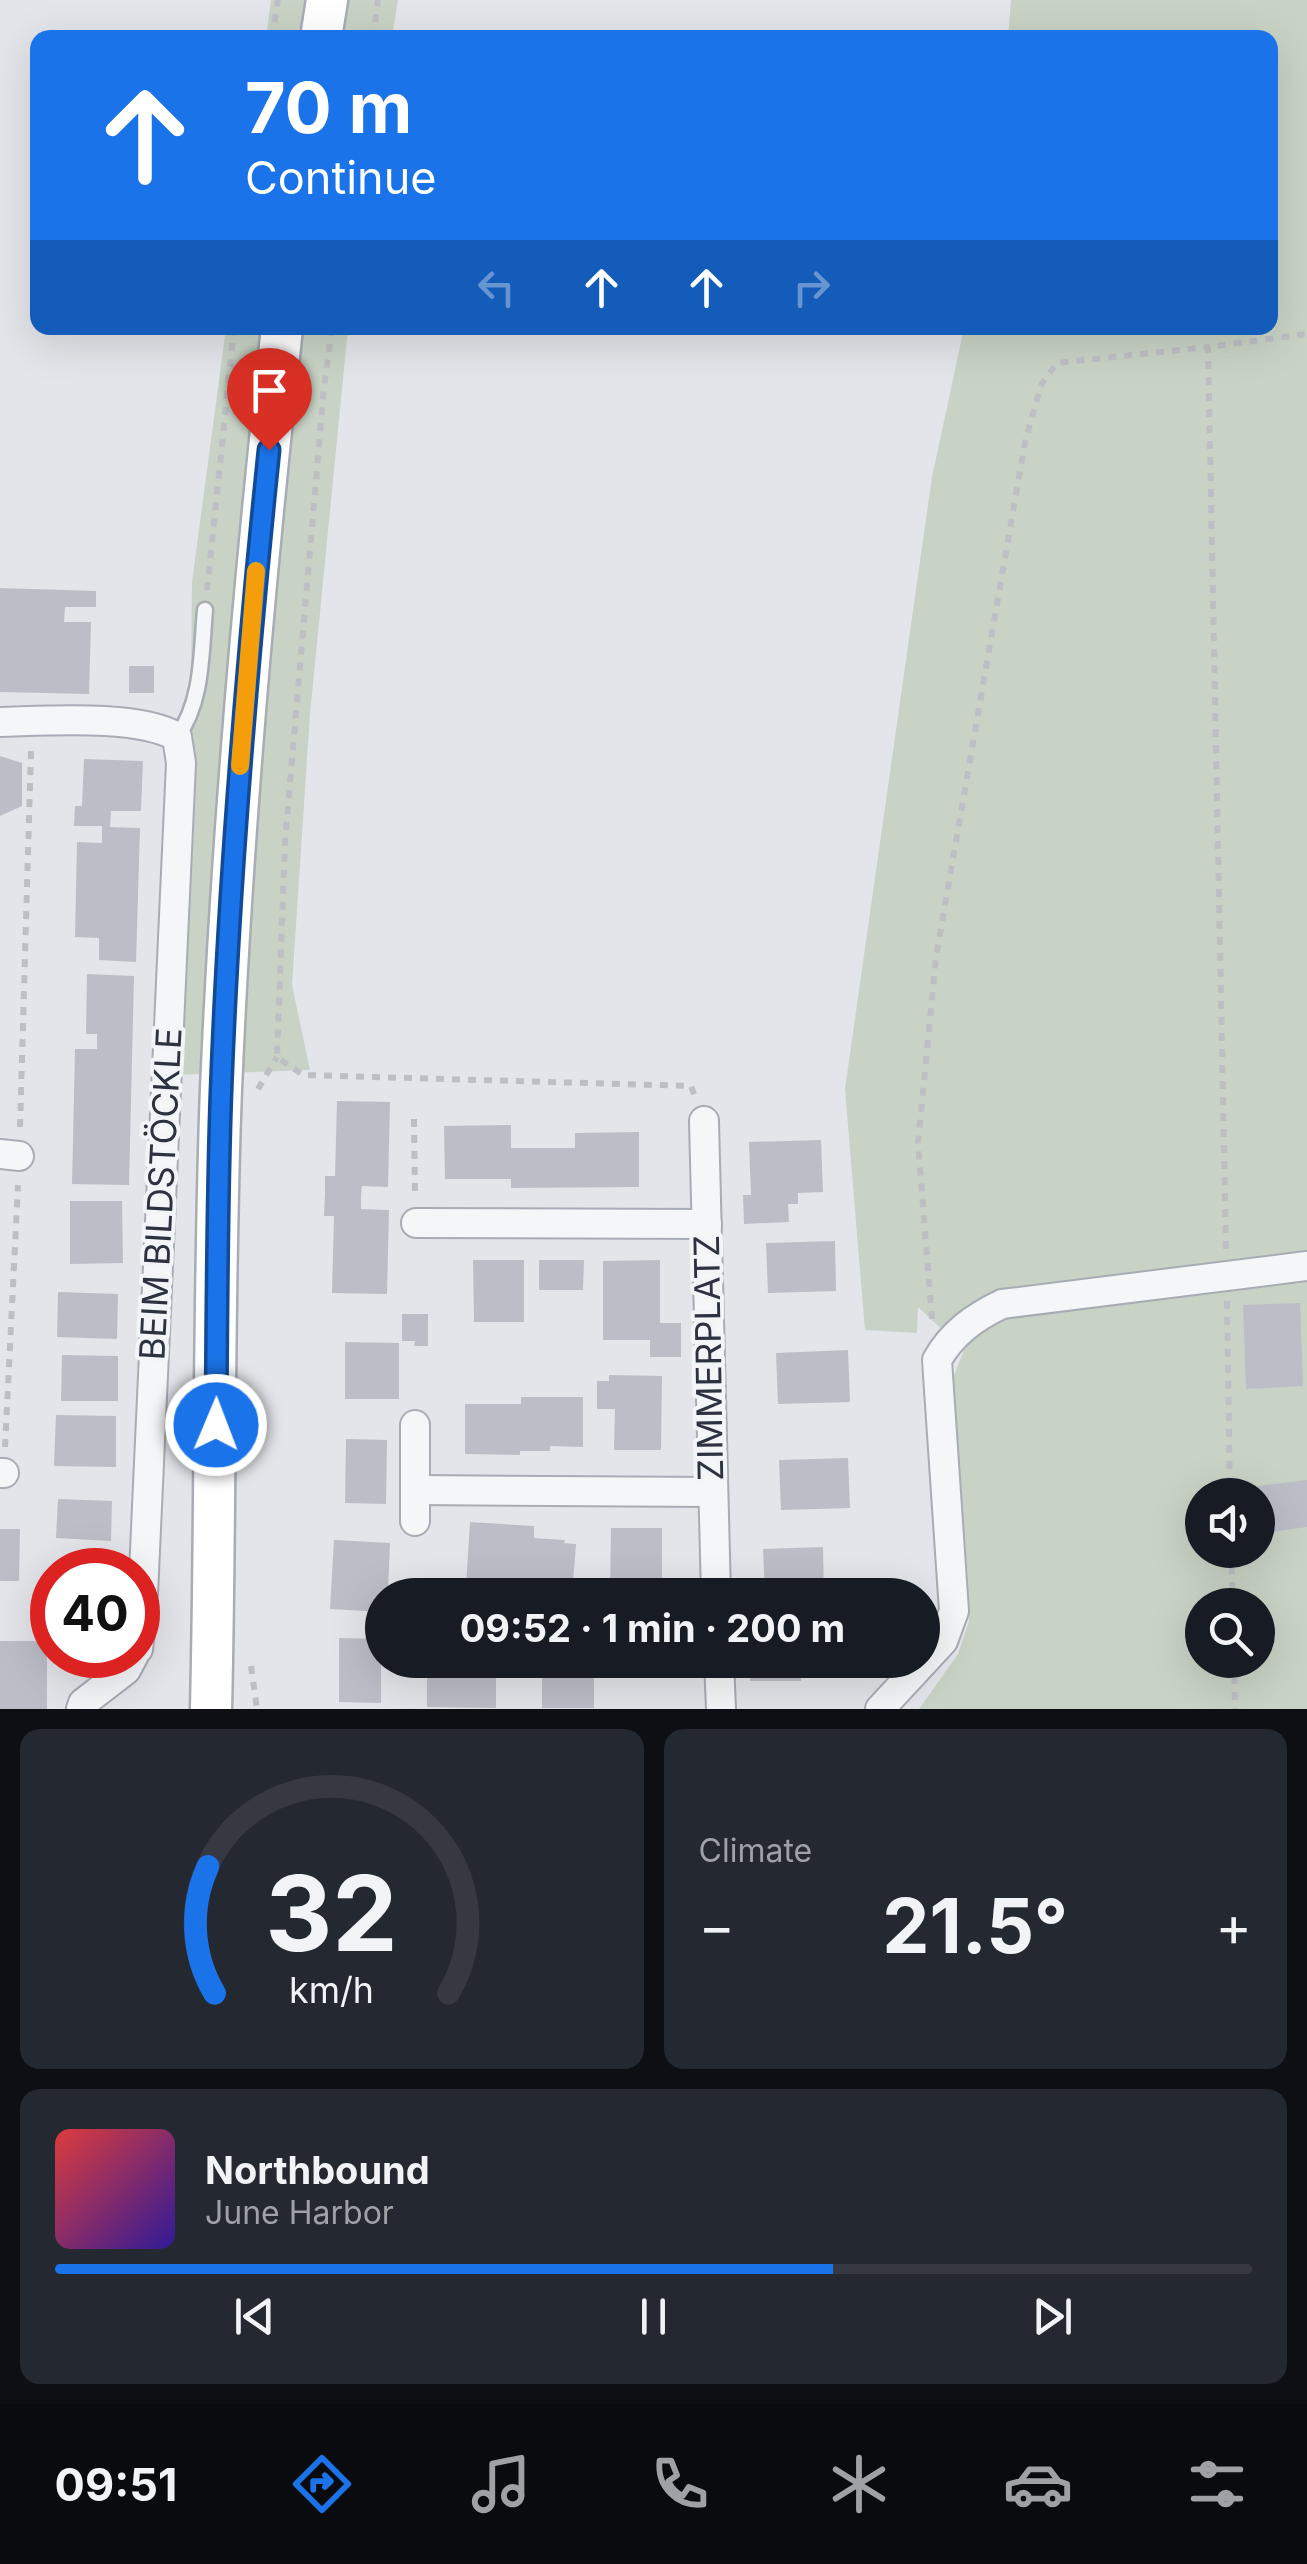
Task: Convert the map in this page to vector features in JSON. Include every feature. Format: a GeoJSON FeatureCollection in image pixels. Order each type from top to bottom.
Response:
{"type":"FeatureCollection","features":[{"type":"Feature","properties":{"kind":"street"},"geometry":{"type":"LineString","coordinates":[[322,30],[326,0]]}},
{"type":"Feature","properties":{"kind":"street"},"geometry":{"type":"LineString","coordinates":[[211,1709],[221,1093],[248,660],[281,335]]}},
{"type":"Feature","properties":{"kind":"street"},"geometry":{"type":"LineString","coordinates":[[0,722],[160,727],[177,738]]}},
{"type":"Feature","properties":{"kind":"street","name":"BEIM BILDSTÖCKLE"},"geometry":{"type":"LineString","coordinates":[[145,1548],[181,763],[177,738]]}},
{"type":"Feature","properties":{"kind":"street","name":"ZIMMERPLATZ"},"geometry":{"type":"LineString","coordinates":[[704,1122],[715,1578]]}},
{"type":"Feature","properties":{"kind":"street"},"geometry":{"type":"LineString","coordinates":[[416,1223],[707,1224]]}},
{"type":"Feature","properties":{"kind":"street"},"geometry":{"type":"LineString","coordinates":[[880,1709],[943,1641],[954,1610],[937,1360],[947,1342],[979,1316],[1002,1304],[1307,1266]]}},
{"type":"Feature","properties":{"kind":"street"},"geometry":{"type":"LineString","coordinates":[[415,1425],[415,1521]]}},
{"type":"Feature","properties":{"kind":"street"},"geometry":{"type":"LineString","coordinates":[[415,1490],[712,1492]]}},
{"type":"Feature","properties":{"kind":"street","name":"BEIM BILDSTÖCKLE"},"geometry":{"type":"LineString","coordinates":[[81,1709],[82,1703],[115,1678]]}},
{"type":"Feature","properties":{"kind":"street"},"geometry":{"type":"LineString","coordinates":[[720,1678],[721,1709]]}},
{"type":"Feature","properties":{"kind":"lane"},"geometry":{"type":"LineString","coordinates":[[177,738],[196,701],[205,610]]}},
{"type":"Feature","properties":{"kind":"path"},"geometry":{"type":"LineString","coordinates":[[273,30],[278,0]]}},
{"type":"Feature","properties":{"kind":"path"},"geometry":{"type":"LineString","coordinates":[[374,30],[378,0]]}},
{"type":"Feature","properties":{"kind":"path"},"geometry":{"type":"LineString","coordinates":[[937,1360],[918,1143],[936,957],[1025,442],[1041,385],[1057,363],[1307,334]]}},
{"type":"Feature","properties":{"kind":"path"},"geometry":{"type":"LineString","coordinates":[[205,610],[233,335]]}},
{"type":"Feature","properties":{"kind":"path"},"geometry":{"type":"LineString","coordinates":[[331,335],[285,841],[276,1057],[303,1074],[691,1086],[704,1122]]}},
{"type":"Feature","properties":{"kind":"path"},"geometry":{"type":"LineString","coordinates":[[1208,347],[1230,1478]]}},
{"type":"Feature","properties":{"kind":"path"},"geometry":{"type":"LineString","coordinates":[[2,1473],[10,1156],[32,721]]}},
{"type":"Feature","properties":{"kind":"path"},"geometry":{"type":"LineString","coordinates":[[414,1120],[416,1223]]}},
{"type":"Feature","properties":{"kind":"path"},"geometry":{"type":"LineString","coordinates":[[1234,1678],[1235,1709]]}},
{"type":"Feature","properties":{"kind":"green space"},"geometry":{"type":"Polygon","coordinates":[[[271,0],[398,0],[393,30],[267,30],[271,0]]]}},
{"type":"Feature","properties":{"kind":"green space"},"geometry":{"type":"Polygon","coordinates":[[[1011,0],[1307,0],[1307,1709],[919,1709],[958,1654],[969,1621],[948,1391],[964,1350],[918,1307],[917,1333],[865,1330],[845,1089],[932,477],[962,335],[1278,335],[1278,30],[1009,30],[1011,0]]]}},
{"type":"Feature","properties":{"kind":"green space"},"geometry":{"type":"Polygon","coordinates":[[[225,335],[347,335],[310,714],[292,985],[310,1070],[173,1075],[190,781],[192,582],[225,335]]]}},
{"type":"Feature","properties":{"kind":"building"},"geometry":{"type":"Polygon","coordinates":[[[0,588],[96,591],[96,607],[65,607],[64,622],[91,622],[89,694],[0,692],[0,588]]]}},
{"type":"Feature","properties":{"kind":"building"},"geometry":{"type":"Polygon","coordinates":[[[129,666],[154,666],[154,693],[129,693],[129,666]]]}},
{"type":"Feature","properties":{"kind":"building"},"geometry":{"type":"Polygon","coordinates":[[[0,756],[22,763],[22,806],[0,816],[0,756]]]}},
{"type":"Feature","properties":{"kind":"building"},"geometry":{"type":"Polygon","coordinates":[[[84,759],[143,761],[141,811],[111,811],[110,827],[140,828],[136,962],[99,960],[99,938],[75,937],[77,842],[102,843],[102,826],[74,826],[75,806],[82,806],[84,759]]]}},
{"type":"Feature","properties":{"kind":"building"},"geometry":{"type":"Polygon","coordinates":[[[87,974],[134,976],[129,1185],[72,1184],[75,1049],[97,1049],[97,1034],[86,1034],[87,974]]]}},
{"type":"Feature","properties":{"kind":"building"},"geometry":{"type":"Polygon","coordinates":[[[337,1101],[390,1102],[388,1187],[362,1186],[361,1195],[361,1209],[389,1210],[387,1294],[332,1293],[334,1216],[324,1216],[325,1176],[335,1176],[337,1101]]]}},
{"type":"Feature","properties":{"kind":"building"},"geometry":{"type":"Polygon","coordinates":[[[511,1125],[511,1148],[575,1148],[575,1133],[639,1132],[639,1187],[511,1188],[511,1179],[445,1179],[444,1126],[511,1125]]]}},
{"type":"Feature","properties":{"kind":"building"},"geometry":{"type":"Polygon","coordinates":[[[821,1140],[823,1192],[798,1193],[798,1204],[788,1204],[789,1222],[744,1224],[743,1195],[751,1195],[749,1142],[821,1140]]]}},
{"type":"Feature","properties":{"kind":"building"},"geometry":{"type":"Polygon","coordinates":[[[70,1201],[122,1201],[123,1263],[70,1264],[70,1201]]]}},
{"type":"Feature","properties":{"kind":"building"},"geometry":{"type":"Polygon","coordinates":[[[835,1241],[836,1291],[768,1293],[766,1243],[835,1241]]]}},
{"type":"Feature","properties":{"kind":"building"},"geometry":{"type":"Polygon","coordinates":[[[473,1260],[524,1260],[524,1322],[474,1322],[473,1260]]]}},
{"type":"Feature","properties":{"kind":"building"},"geometry":{"type":"Polygon","coordinates":[[[539,1260],[584,1260],[583,1290],[539,1290],[539,1260]]]}},
{"type":"Feature","properties":{"kind":"building"},"geometry":{"type":"Polygon","coordinates":[[[660,1260],[660,1323],[681,1323],[681,1357],[650,1357],[650,1340],[603,1340],[603,1261],[660,1260]]]}},
{"type":"Feature","properties":{"kind":"building"},"geometry":{"type":"Polygon","coordinates":[[[58,1292],[118,1294],[117,1339],[57,1337],[58,1292]]]}},
{"type":"Feature","properties":{"kind":"building"},"geometry":{"type":"Polygon","coordinates":[[[1300,1303],[1303,1386],[1246,1389],[1243,1305],[1300,1303]]]}},
{"type":"Feature","properties":{"kind":"building"},"geometry":{"type":"Polygon","coordinates":[[[402,1314],[428,1314],[428,1346],[402,1341],[402,1314]]]}},
{"type":"Feature","properties":{"kind":"building"},"geometry":{"type":"Polygon","coordinates":[[[345,1342],[399,1343],[399,1399],[345,1399],[345,1342]]]}},
{"type":"Feature","properties":{"kind":"building"},"geometry":{"type":"Polygon","coordinates":[[[848,1350],[850,1402],[778,1404],[776,1353],[848,1350]]]}},
{"type":"Feature","properties":{"kind":"building"},"geometry":{"type":"Polygon","coordinates":[[[62,1355],[118,1356],[118,1401],[61,1401],[62,1355]]]}},
{"type":"Feature","properties":{"kind":"building"},"geometry":{"type":"Polygon","coordinates":[[[609,1375],[662,1376],[661,1450],[614,1450],[615,1409],[597,1409],[597,1381],[609,1381],[609,1375]]]}},
{"type":"Feature","properties":{"kind":"building"},"geometry":{"type":"Polygon","coordinates":[[[521,1397],[583,1397],[583,1447],[550,1446],[550,1451],[520,1451],[520,1455],[465,1454],[465,1404],[521,1404],[521,1397]]]}},
{"type":"Feature","properties":{"kind":"building"},"geometry":{"type":"Polygon","coordinates":[[[56,1415],[116,1416],[116,1467],[54,1466],[56,1415]]]}},
{"type":"Feature","properties":{"kind":"building"},"geometry":{"type":"Polygon","coordinates":[[[346,1439],[387,1440],[386,1504],[345,1503],[346,1439]]]}},
{"type":"Feature","properties":{"kind":"building"},"geometry":{"type":"Polygon","coordinates":[[[848,1458],[850,1508],[781,1510],[779,1460],[848,1458]]]}},
{"type":"Feature","properties":{"kind":"building"},"geometry":{"type":"Polygon","coordinates":[[[1307,1480],[1307,1527],[1275,1531],[1275,1484],[1307,1480]]]}},
{"type":"Feature","properties":{"kind":"building"},"geometry":{"type":"Polygon","coordinates":[[[58,1499],[112,1501],[111,1541],[56,1538],[58,1499]]]}},
{"type":"Feature","properties":{"kind":"building"},"geometry":{"type":"Polygon","coordinates":[[[470,1522],[534,1526],[534,1538],[576,1544],[573,1578],[466,1578],[470,1522]]]}},
{"type":"Feature","properties":{"kind":"building"},"geometry":{"type":"Polygon","coordinates":[[[611,1528],[662,1528],[662,1578],[610,1578],[611,1528]]]}},
{"type":"Feature","properties":{"kind":"building"},"geometry":{"type":"Polygon","coordinates":[[[0,1529],[20,1529],[19,1581],[0,1581],[0,1529]]]}},
{"type":"Feature","properties":{"kind":"building"},"geometry":{"type":"Polygon","coordinates":[[[334,1540],[390,1543],[389,1578],[365,1578],[365,1611],[330,1609],[334,1540]]]}},
{"type":"Feature","properties":{"kind":"building"},"geometry":{"type":"Polygon","coordinates":[[[823,1547],[824,1578],[764,1578],[763,1549],[823,1547]]]}},
{"type":"Feature","properties":{"kind":"building"},"geometry":{"type":"Polygon","coordinates":[[[339,1638],[365,1639],[365,1678],[381,1678],[381,1703],[339,1702],[339,1638]]]}},
{"type":"Feature","properties":{"kind":"building"},"geometry":{"type":"Polygon","coordinates":[[[0,1641],[30,1641],[30,1678],[47,1678],[47,1709],[0,1709],[0,1641]]]}},
{"type":"Feature","properties":{"kind":"building"},"geometry":{"type":"Polygon","coordinates":[[[427,1678],[496,1678],[496,1708],[427,1707],[427,1678]]]}},
{"type":"Feature","properties":{"kind":"building"},"geometry":{"type":"Polygon","coordinates":[[[542,1678],[594,1678],[594,1708],[542,1708],[542,1678]]]}},
{"type":"Feature","properties":{"kind":"building"},"geometry":{"type":"Polygon","coordinates":[[[750,1678],[801,1678],[801,1681],[750,1681],[750,1678]]]}},
{"type":"Feature","properties":{"kind":"slow traffic"},"geometry":{"type":"LineString","coordinates":[[240,766],[256,571]]}},
{"type":"Feature","properties":{"kind":"route"},"geometry":{"type":"LineString","coordinates":[[216,1425],[221,1093],[228,950],[248,660],[269,450]]}}]}
